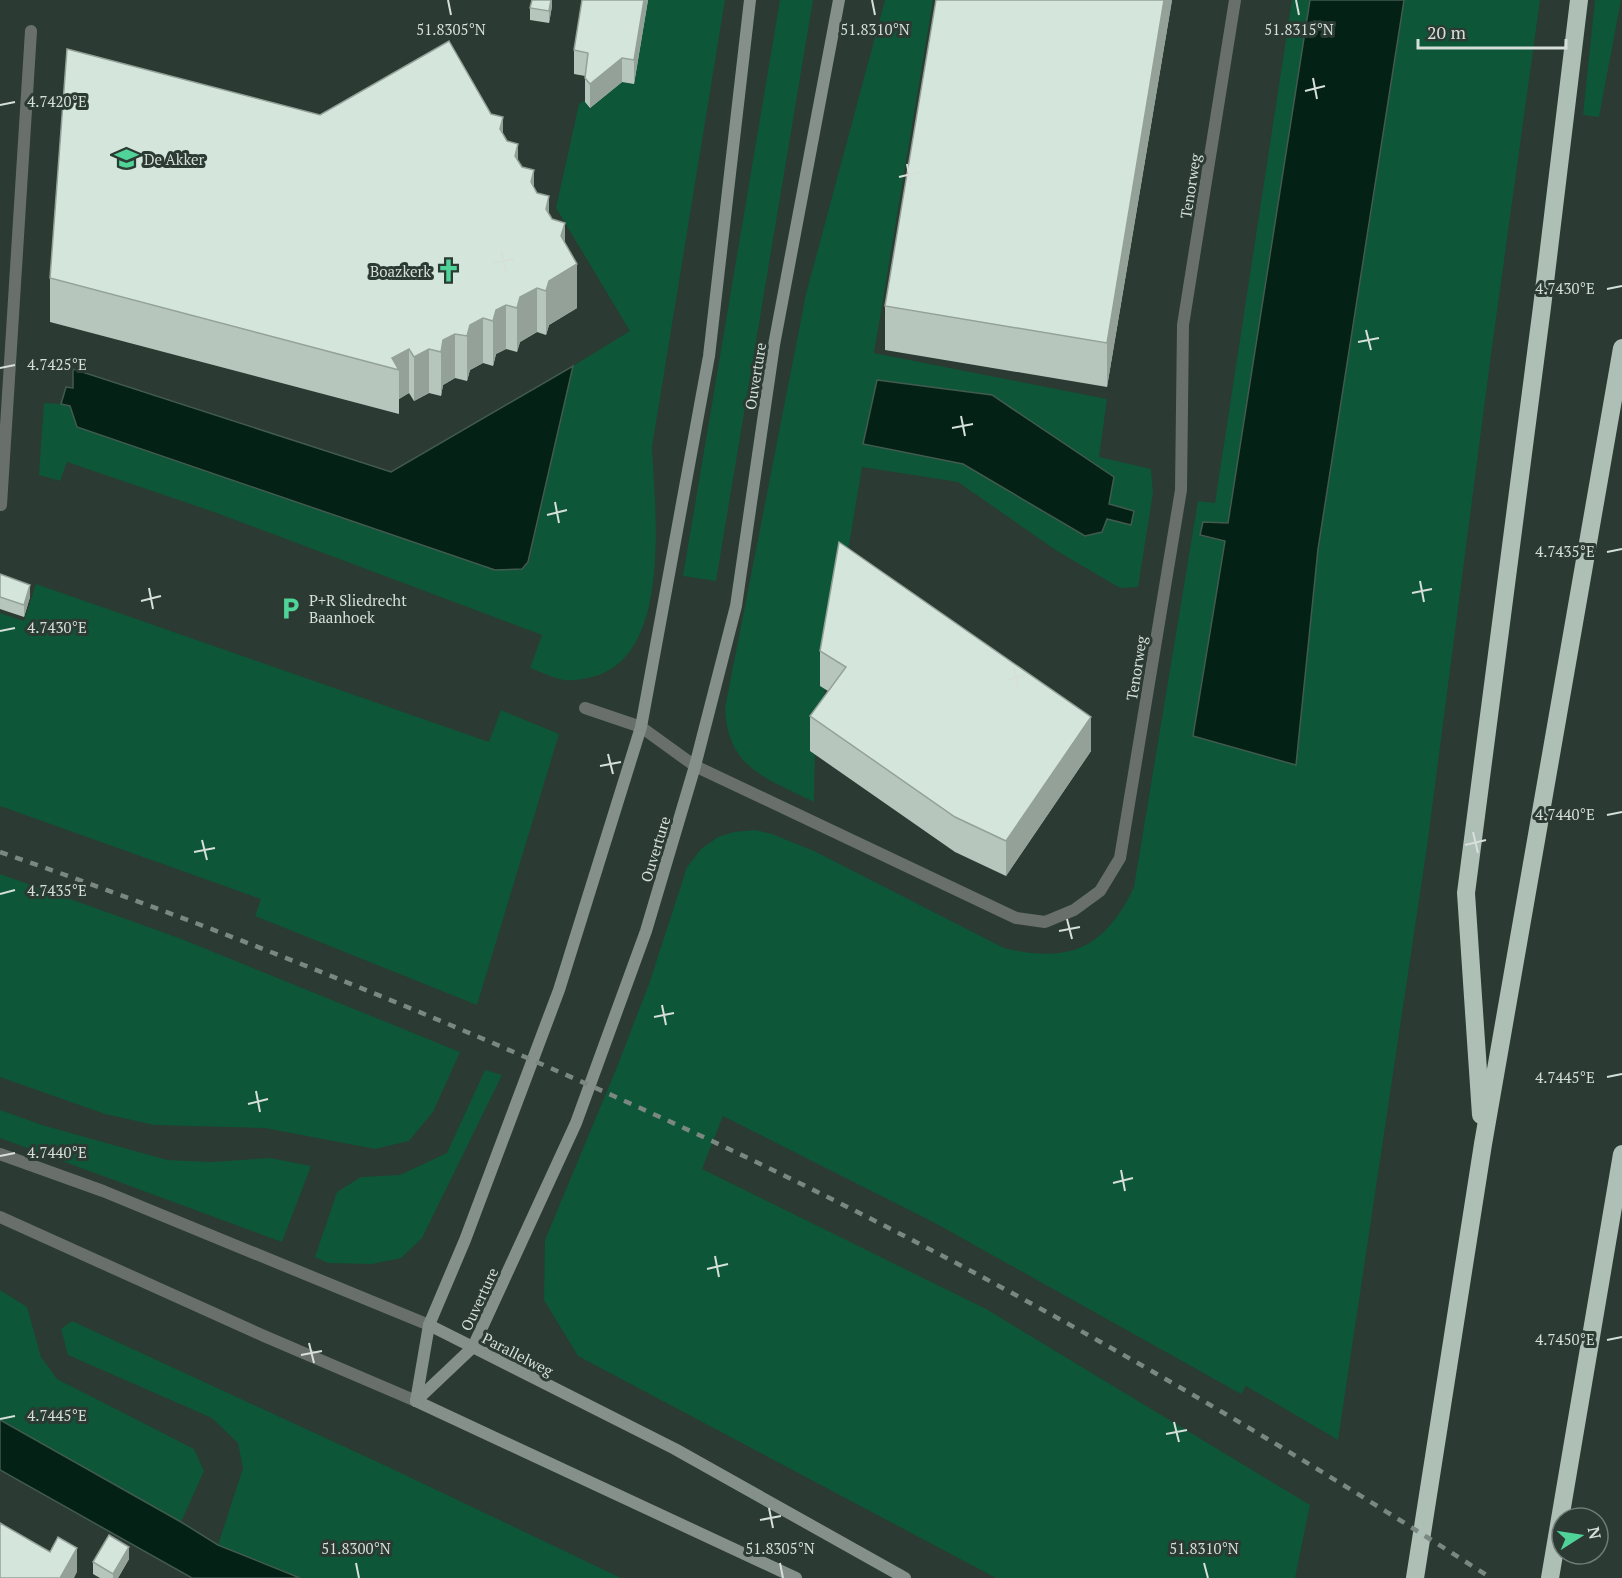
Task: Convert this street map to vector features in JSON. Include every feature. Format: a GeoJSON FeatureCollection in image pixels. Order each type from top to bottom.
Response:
{"type":"FeatureCollection","features":[{"type":"Feature","properties":{"kind":"highway"},"geometry":{"type":"LineString","coordinates":[[1483,1144],[1466,893],[1541,319],[1579,0]]}},
{"type":"Feature","properties":{"kind":"highway"},"geometry":{"type":"LineString","coordinates":[[1415,1578],[1483,1144],[1622,348]]}},
{"type":"Feature","properties":{"kind":"highway"},"geometry":{"type":"LineString","coordinates":[[1550,1578],[1622,1154]]}},
{"type":"Feature","properties":{"kind":"main road"},"geometry":{"type":"LineString","coordinates":[[750,0],[709,356],[641,727],[559,990],[465,1240],[429,1325],[416,1401],[796,1578]]}},
{"type":"Feature","properties":{"kind":"main road","name":"Ouverture"},"geometry":{"type":"LineString","coordinates":[[416,1401],[473,1347],[576,1123],[646,931],[695,766],[736,606],[774,345],[839,0]]}},
{"type":"Feature","properties":{"kind":"main road","name":"Parallelweg"},"geometry":{"type":"LineString","coordinates":[[429,1325],[675,1449],[905,1578]]}},
{"type":"Feature","properties":{"kind":"street","name":"Tenorweg"},"geometry":{"type":"LineString","coordinates":[[585,708],[641,727],[695,766],[1016,918],[1045,922],[1074,910],[1100,891],[1120,858],[1181,490],[1183,325],[1235,0]]}},
{"type":"Feature","properties":{"kind":"street"},"geometry":{"type":"LineString","coordinates":[[1,505],[31,31]]}},
{"type":"Feature","properties":{"kind":"street","name":"Parallelweg"},"geometry":{"type":"LineString","coordinates":[[0,1154],[103,1191],[429,1325]]}},
{"type":"Feature","properties":{"kind":"street"},"geometry":{"type":"LineString","coordinates":[[0,1218],[416,1401]]}},
{"type":"Feature","properties":{"kind":"green space"},"geometry":{"type":"Polygon","coordinates":[[[648,0],[725,0],[652,447],[656,543],[654,578],[647,612],[636,642],[618,664],[592,677],[571,680],[556,678],[530,668],[542,635],[211,511],[67,462],[60,481],[39,475],[44,403],[61,404],[70,407],[78,427],[495,570],[522,569],[529,562],[573,366],[630,331],[556,208],[579,104],[585,100],[589,108],[641,38],[648,0]]]}},
{"type":"Feature","properties":{"kind":"green space"},"geometry":{"type":"Polygon","coordinates":[[[780,0],[813,0],[716,581],[683,576],[780,0]]]}},
{"type":"Feature","properties":{"kind":"green space"},"geometry":{"type":"Polygon","coordinates":[[[885,0],[933,0],[874,353],[1107,399],[1099,457],[1151,469],[1153,493],[1138,587],[1120,588],[1057,551],[958,482],[862,467],[815,750],[814,802],[766,778],[742,758],[733,745],[725,708],[806,294],[885,0]],[[963,464],[1084,536],[1106,519],[1131,525],[1109,504],[963,464]]]}},
{"type":"Feature","properties":{"kind":"green space"},"geometry":{"type":"Polygon","coordinates":[[[1292,0],[1310,0],[1228,523],[1203,522],[1200,536],[1225,541],[1193,736],[1296,764],[1318,549],[1404,0],[1540,0],[1427,847],[1338,1440],[1246,1386],[1241,1394],[935,1223],[723,1116],[702,1169],[986,1309],[1310,1505],[1295,1578],[996,1578],[578,1356],[544,1300],[545,1240],[649,984],[687,867],[701,849],[718,837],[734,832],[755,830],[772,834],[814,851],[1004,948],[1048,954],[1066,952],[1098,937],[1111,925],[1123,908],[1134,887],[1198,501],[1215,503],[1292,0]]]}},
{"type":"Feature","properties":{"kind":"green space"},"geometry":{"type":"Polygon","coordinates":[[[1595,0],[1621,0],[1599,117],[1583,115],[1595,0]]]}},
{"type":"Feature","properties":{"kind":"green space"},"geometry":{"type":"Polygon","coordinates":[[[36,584],[489,742],[501,710],[559,734],[477,1005],[255,916],[261,899],[0,806],[0,613],[24,621],[36,584]]]}},
{"type":"Feature","properties":{"kind":"green space"},"geometry":{"type":"Polygon","coordinates":[[[0,874],[179,938],[460,1052],[433,1112],[409,1141],[375,1149],[265,1128],[154,1125],[105,1114],[0,1077],[0,874]]]}},
{"type":"Feature","properties":{"kind":"green space"},"geometry":{"type":"Polygon","coordinates":[[[485,1070],[502,1075],[422,1238],[401,1258],[372,1264],[328,1263],[315,1257],[337,1192],[361,1177],[400,1175],[447,1153],[485,1070]]]}},
{"type":"Feature","properties":{"kind":"green space"},"geometry":{"type":"Polygon","coordinates":[[[0,1110],[42,1125],[167,1160],[212,1162],[270,1158],[311,1166],[282,1242],[0,1138],[0,1110]]]}},
{"type":"Feature","properties":{"kind":"green space"},"geometry":{"type":"Polygon","coordinates":[[[0,1290],[27,1307],[41,1357],[57,1379],[194,1449],[204,1471],[181,1522],[0,1420],[0,1290]]]}},
{"type":"Feature","properties":{"kind":"green space"},"geometry":{"type":"Polygon","coordinates":[[[72,1321],[384,1465],[621,1578],[300,1578],[218,1545],[243,1468],[238,1443],[212,1418],[68,1355],[61,1329],[72,1321]]]}},
{"type":"Feature","properties":{"kind":"shaded area"},"geometry":{"type":"Polygon","coordinates":[[[1310,0],[1404,0],[1318,549],[1296,765],[1193,736],[1225,541],[1200,535],[1203,522],[1228,523],[1310,0]]]}},
{"type":"Feature","properties":{"kind":"shaded area"},"geometry":{"type":"Polygon","coordinates":[[[573,366],[528,562],[522,569],[495,570],[77,427],[70,406],[61,404],[66,387],[73,388],[73,369],[391,472],[573,366]]]}},
{"type":"Feature","properties":{"kind":"shaded area"},"geometry":{"type":"Polygon","coordinates":[[[877,380],[992,395],[1114,477],[1109,504],[1134,511],[1131,525],[1107,519],[1102,532],[1085,536],[963,464],[863,444],[877,380]]]}},
{"type":"Feature","properties":{"kind":"shaded area"},"geometry":{"type":"Polygon","coordinates":[[[0,1420],[218,1545],[300,1578],[192,1578],[0,1470],[0,1420]]]}},
{"type":"Feature","properties":{"kind":"building"},"geometry":{"type":"Polygon","coordinates":[[[532,0],[551,0],[549,11],[530,8],[532,0]]]}},
{"type":"Feature","properties":{"kind":"building"},"geometry":{"type":"Polygon","coordinates":[[[582,0],[644,0],[634,60],[622,58],[590,84],[585,78],[588,53],[574,50],[582,0]]]}},
{"type":"Feature","properties":{"kind":"building"},"geometry":{"type":"Polygon","coordinates":[[[936,0],[1164,0],[1107,343],[885,306],[936,0]]]}},
{"type":"Feature","properties":{"kind":"building"},"geometry":{"type":"Polygon","coordinates":[[[449,41],[491,114],[503,117],[500,129],[507,141],[518,144],[515,156],[522,167],[534,170],[531,182],[537,193],[549,196],[546,209],[552,219],[565,223],[561,236],[577,264],[549,281],[546,291],[537,288],[520,297],[517,308],[506,305],[496,310],[493,321],[483,318],[470,325],[467,336],[455,334],[443,340],[441,352],[429,349],[414,357],[409,349],[392,358],[399,370],[50,278],[67,49],[320,115],[449,41]]]}},
{"type":"Feature","properties":{"kind":"building"},"geometry":{"type":"Polygon","coordinates":[[[839,542],[1091,717],[1006,841],[955,817],[810,716],[846,667],[820,651],[839,542]]]}},
{"type":"Feature","properties":{"kind":"building"},"geometry":{"type":"Polygon","coordinates":[[[0,574],[30,585],[24,605],[0,597],[0,574]]]}},
{"type":"Feature","properties":{"kind":"building"},"geometry":{"type":"Polygon","coordinates":[[[0,1523],[50,1552],[58,1537],[77,1548],[60,1578],[0,1578],[0,1523]]]}},
{"type":"Feature","properties":{"kind":"building"},"geometry":{"type":"Polygon","coordinates":[[[109,1535],[129,1547],[113,1574],[93,1562],[109,1535]]]}},
{"type":"Feature","properties":{"kind":"railway"},"geometry":{"type":"LineString","coordinates":[[0,852],[181,917],[449,1024],[625,1101],[813,1190],[1011,1293],[1206,1402],[1491,1578]]}},
{"type":"Feature","properties":{"kind":"place","name":"De Akker"},"geometry":{"type":"Point","coordinates":[126,159]}},
{"type":"Feature","properties":{"kind":"place","name":"Boazkerk"},"geometry":{"type":"Point","coordinates":[449,271]}},
{"type":"Feature","properties":{"kind":"place","name":"P+R Sliedrecht Baanhoek"},"geometry":{"type":"Point","coordinates":[291,609]}}]}
